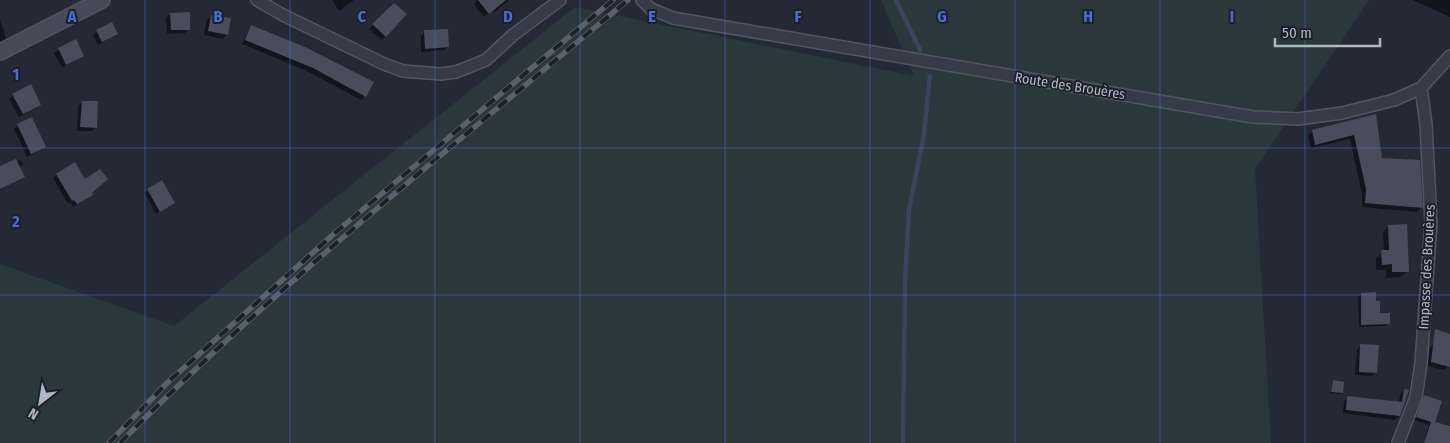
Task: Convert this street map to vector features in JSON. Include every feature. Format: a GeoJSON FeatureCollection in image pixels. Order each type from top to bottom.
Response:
{"type":"FeatureCollection","features":[{"type":"Feature","properties":{"kind":"street"},"geometry":{"type":"LineString","coordinates":[[0,52],[102,0]]}},
{"type":"Feature","properties":{"kind":"street"},"geometry":{"type":"LineString","coordinates":[[257,0],[283,15],[384,64],[403,71],[441,74],[456,72],[486,60],[513,35],[560,0]]}},
{"type":"Feature","properties":{"kind":"street","name":"Route des Brouères"},"geometry":{"type":"LineString","coordinates":[[642,0],[651,9],[673,18],[1254,117],[1298,119],[1342,113],[1394,100],[1421,88],[1450,56]]}},
{"type":"Feature","properties":{"kind":"street","name":"Impasse des Brouères"},"geometry":{"type":"LineString","coordinates":[[1398,443],[1416,397],[1421,363],[1431,223],[1426,124],[1421,88]]}},
{"type":"Feature","properties":{"kind":"shaded area"},"geometry":{"type":"Polygon","coordinates":[[[881,0],[1369,0],[1255,169],[1271,443],[0,443],[0,264],[174,326],[575,7],[914,76],[881,0]]]}},
{"type":"Feature","properties":{"kind":"building"},"geometry":{"type":"Polygon","coordinates":[[[478,0],[506,0],[489,14],[478,0]]]}},
{"type":"Feature","properties":{"kind":"building"},"geometry":{"type":"Polygon","coordinates":[[[394,3],[407,14],[386,37],[372,24],[394,3]]]}},
{"type":"Feature","properties":{"kind":"building"},"geometry":{"type":"Polygon","coordinates":[[[190,12],[190,30],[171,30],[170,13],[190,12]]]}},
{"type":"Feature","properties":{"kind":"building"},"geometry":{"type":"Polygon","coordinates":[[[211,15],[231,18],[228,35],[208,31],[211,15]]]}},
{"type":"Feature","properties":{"kind":"building"},"geometry":{"type":"Polygon","coordinates":[[[112,22],[118,34],[102,42],[96,30],[112,22]]]}},
{"type":"Feature","properties":{"kind":"building"},"geometry":{"type":"Polygon","coordinates":[[[251,25],[305,47],[374,82],[366,97],[313,68],[245,40],[251,25]]]}},
{"type":"Feature","properties":{"kind":"building"},"geometry":{"type":"Polygon","coordinates":[[[448,29],[449,47],[425,49],[424,30],[448,29]]]}},
{"type":"Feature","properties":{"kind":"building"},"geometry":{"type":"Polygon","coordinates":[[[76,39],[84,56],[66,65],[58,48],[76,39]]]}},
{"type":"Feature","properties":{"kind":"building"},"geometry":{"type":"Polygon","coordinates":[[[31,84],[41,105],[23,114],[12,94],[31,84]]]}},
{"type":"Feature","properties":{"kind":"building"},"geometry":{"type":"Polygon","coordinates":[[[82,101],[98,101],[97,128],[80,127],[82,101]]]}},
{"type":"Feature","properties":{"kind":"building"},"geometry":{"type":"Polygon","coordinates":[[[1376,114],[1382,158],[1420,160],[1423,208],[1365,203],[1366,189],[1354,135],[1315,145],[1312,130],[1376,114]]]}},
{"type":"Feature","properties":{"kind":"building"},"geometry":{"type":"Polygon","coordinates":[[[32,117],[46,147],[31,154],[17,124],[32,117]]]}},
{"type":"Feature","properties":{"kind":"building"},"geometry":{"type":"Polygon","coordinates":[[[16,159],[25,177],[0,189],[0,166],[16,159]]]}},
{"type":"Feature","properties":{"kind":"building"},"geometry":{"type":"Polygon","coordinates":[[[75,162],[85,179],[100,169],[108,179],[92,193],[93,195],[77,204],[74,200],[72,201],[56,174],[75,162]]]}},
{"type":"Feature","properties":{"kind":"building"},"geometry":{"type":"Polygon","coordinates":[[[162,180],[175,203],[160,212],[147,189],[162,180]]]}},
{"type":"Feature","properties":{"kind":"building"},"geometry":{"type":"Polygon","coordinates":[[[1407,224],[1409,272],[1392,272],[1392,264],[1382,265],[1381,250],[1389,250],[1388,225],[1407,224]]]}},
{"type":"Feature","properties":{"kind":"building"},"geometry":{"type":"Polygon","coordinates":[[[1376,292],[1376,301],[1380,301],[1380,313],[1390,313],[1390,324],[1361,325],[1361,293],[1376,292]]]}},
{"type":"Feature","properties":{"kind":"building"},"geometry":{"type":"Polygon","coordinates":[[[1435,329],[1450,334],[1450,367],[1431,362],[1435,329]]]}},
{"type":"Feature","properties":{"kind":"building"},"geometry":{"type":"Polygon","coordinates":[[[1360,344],[1379,345],[1377,373],[1359,372],[1360,344]]]}},
{"type":"Feature","properties":{"kind":"building"},"geometry":{"type":"Polygon","coordinates":[[[1333,380],[1344,382],[1343,393],[1331,392],[1333,380]]]}},
{"type":"Feature","properties":{"kind":"building"},"geometry":{"type":"Polygon","coordinates":[[[1404,389],[1409,390],[1400,416],[1346,410],[1347,396],[1402,402],[1404,389]]]}},
{"type":"Feature","properties":{"kind":"building"},"geometry":{"type":"Polygon","coordinates":[[[1424,395],[1442,401],[1435,422],[1450,426],[1450,443],[1424,443],[1431,422],[1416,417],[1424,395]]]}},
{"type":"Feature","properties":{"kind":"waterway"},"geometry":{"type":"LineString","coordinates":[[896,0],[920,50]]}},
{"type":"Feature","properties":{"kind":"waterway"},"geometry":{"type":"LineString","coordinates":[[903,443],[905,281],[909,210],[924,134],[930,76]]}},
{"type":"Feature","properties":{"kind":"railway"},"geometry":{"type":"LineString","coordinates":[[109,443],[168,382],[336,232],[613,0]]}},
{"type":"Feature","properties":{"kind":"railway"},"geometry":{"type":"LineString","coordinates":[[120,443],[180,384],[305,270],[433,161],[628,0]]}}]}
